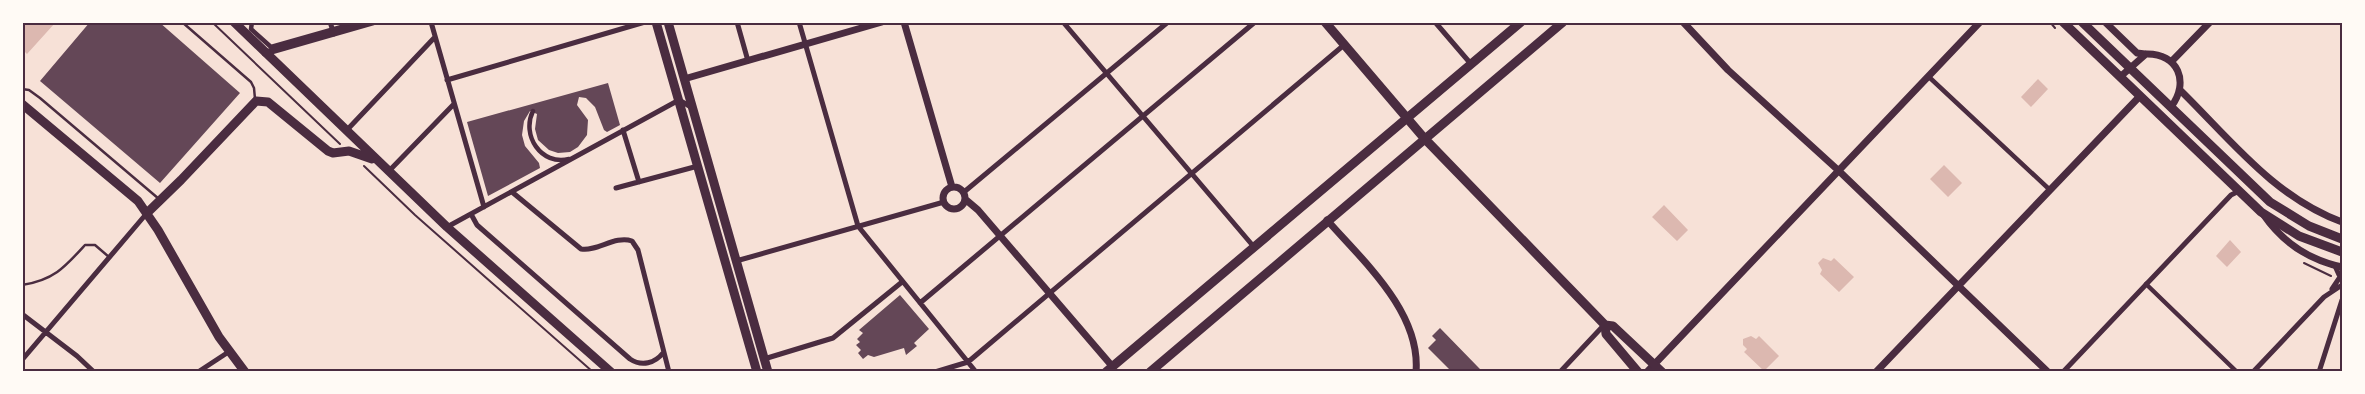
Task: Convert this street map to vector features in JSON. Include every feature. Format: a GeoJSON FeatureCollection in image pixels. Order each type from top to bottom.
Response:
{"type":"FeatureCollection","features":[{"type":"Feature","properties":{"kind":"main road"},"geometry":{"type":"LineString","coordinates":[[234,22],[446,227],[611,372]]}},
{"type":"Feature","properties":{"kind":"main road"},"geometry":{"type":"LineString","coordinates":[[656,22],[757,372]]}},
{"type":"Feature","properties":{"kind":"main road"},"geometry":{"type":"LineString","coordinates":[[668,22],[768,372]]}},
{"type":"Feature","properties":{"kind":"main road"},"geometry":{"type":"LineString","coordinates":[[1325,22],[1424,138],[1605,325],[1606,334],[1638,372]]}},
{"type":"Feature","properties":{"kind":"main road"},"geometry":{"type":"LineString","coordinates":[[1109,369],[1521,22]]}},
{"type":"Feature","properties":{"kind":"main road"},"geometry":{"type":"LineString","coordinates":[[1154,370],[1327,220],[1563,22]]}},
{"type":"Feature","properties":{"kind":"main road"},"geometry":{"type":"LineString","coordinates":[[2063,22],[2261,212],[2299,236],[2342,252]]}},
{"type":"Feature","properties":{"kind":"main road"},"geometry":{"type":"LineString","coordinates":[[2082,22],[2270,202],[2309,226],[2342,239]]}},
{"type":"Feature","properties":{"kind":"main road"},"geometry":{"type":"LineString","coordinates":[[147,213],[256,101],[268,102],[332,153],[349,151],[376,161]]}},
{"type":"Feature","properties":{"kind":"main road"},"geometry":{"type":"LineString","coordinates":[[22,104],[138,201],[147,213],[219,337],[245,372]]}},
{"type":"Feature","properties":{"kind":"main road"},"geometry":{"type":"LineString","coordinates":[[1605,325],[1613,326],[1662,372]]}},
{"type":"Feature","properties":{"kind":"street"},"geometry":{"type":"LineString","coordinates":[[252,22],[251,29],[271,47],[373,22]]}},
{"type":"Feature","properties":{"kind":"street"},"geometry":{"type":"LineString","coordinates":[[330,22],[333,32]]}},
{"type":"Feature","properties":{"kind":"street"},"geometry":{"type":"LineString","coordinates":[[265,53],[359,22]]}},
{"type":"Feature","properties":{"kind":"street"},"geometry":{"type":"LineString","coordinates":[[431,22],[453,105],[484,207]]}},
{"type":"Feature","properties":{"kind":"street"},"geometry":{"type":"LineString","coordinates":[[447,80],[646,22]]}},
{"type":"Feature","properties":{"kind":"street"},"geometry":{"type":"LineString","coordinates":[[737,22],[748,61]]}},
{"type":"Feature","properties":{"kind":"street"},"geometry":{"type":"LineString","coordinates":[[799,22],[858,226],[976,372]]}},
{"type":"Feature","properties":{"kind":"street"},"geometry":{"type":"LineString","coordinates":[[674,82],[882,22]]}},
{"type":"Feature","properties":{"kind":"street"},"geometry":{"type":"LineString","coordinates":[[904,22],[952,187]]}},
{"type":"Feature","properties":{"kind":"street"},"geometry":{"type":"LineString","coordinates":[[1063,22],[1254,247]]}},
{"type":"Feature","properties":{"kind":"street"},"geometry":{"type":"LineString","coordinates":[[1109,369],[1049,293],[964,196],[959,188],[952,187],[943,194],[944,202],[949,208],[957,209],[963,204],[964,196],[1168,22]]}},
{"type":"Feature","properties":{"kind":"street"},"geometry":{"type":"LineString","coordinates":[[920,303],[1255,22]]}},
{"type":"Feature","properties":{"kind":"street"},"geometry":{"type":"LineString","coordinates":[[1435,22],[1471,64]]}},
{"type":"Feature","properties":{"kind":"street"},"geometry":{"type":"LineString","coordinates":[[1683,22],[1728,70],[1839,171],[2048,372]]}},
{"type":"Feature","properties":{"kind":"street"},"geometry":{"type":"LineString","coordinates":[[1647,372],[1980,22]]}},
{"type":"Feature","properties":{"kind":"street"},"geometry":{"type":"LineString","coordinates":[[2105,22],[2137,53],[2157,54],[2171,62],[2179,75],[2180,90],[2171,107]]}},
{"type":"Feature","properties":{"kind":"street"},"geometry":{"type":"LineString","coordinates":[[2171,62],[2210,22]]}},
{"type":"Feature","properties":{"kind":"street"},"geometry":{"type":"LineString","coordinates":[[346,131],[434,37]]}},
{"type":"Feature","properties":{"kind":"street"},"geometry":{"type":"LineString","coordinates":[[935,372],[968,362],[1344,45]]}},
{"type":"Feature","properties":{"kind":"street"},"geometry":{"type":"LineString","coordinates":[[2120,77],[2146,54]]}},
{"type":"Feature","properties":{"kind":"street"},"geometry":{"type":"LineString","coordinates":[[1929,76],[2050,190]]}},
{"type":"Feature","properties":{"kind":"street"},"geometry":{"type":"LineString","coordinates":[[2180,90],[2256,167],[2282,190],[2314,210],[2342,222]]}},
{"type":"Feature","properties":{"kind":"street"},"geometry":{"type":"LineString","coordinates":[[1876,372],[2140,96]]}},
{"type":"Feature","properties":{"kind":"street"},"geometry":{"type":"LineString","coordinates":[[533,110],[529,120],[529,132],[536,147],[554,159],[565,160],[678,100],[692,107]]}},
{"type":"Feature","properties":{"kind":"street"},"geometry":{"type":"LineString","coordinates":[[388,172],[453,105]]}},
{"type":"Feature","properties":{"kind":"street"},"geometry":{"type":"LineString","coordinates":[[623,130],[638,182]]}},
{"type":"Feature","properties":{"kind":"street"},"geometry":{"type":"LineString","coordinates":[[446,227],[584,151]]}},
{"type":"Feature","properties":{"kind":"street"},"geometry":{"type":"LineString","coordinates":[[616,188],[698,166]]}},
{"type":"Feature","properties":{"kind":"street"},"geometry":{"type":"LineString","coordinates":[[2063,372],[2231,195],[2239,191]]}},
{"type":"Feature","properties":{"kind":"street"},"geometry":{"type":"LineString","coordinates":[[512,192],[580,249],[588,249],[625,239],[632,240],[638,250],[664,346],[663,353],[669,372]]}},
{"type":"Feature","properties":{"kind":"street"},"geometry":{"type":"LineString","coordinates":[[736,261],[944,202]]}},
{"type":"Feature","properties":{"kind":"street"},"geometry":{"type":"LineString","coordinates":[[2253,372],[2330,291],[2340,277],[2339,267],[2320,262],[2300,251],[2270,225],[2261,212]]}},
{"type":"Feature","properties":{"kind":"street"},"geometry":{"type":"LineString","coordinates":[[22,360],[147,213]]}},
{"type":"Feature","properties":{"kind":"street"},"geometry":{"type":"LineString","coordinates":[[471,214],[477,225],[630,359],[635,362],[649,363],[663,353]]}},
{"type":"Feature","properties":{"kind":"street"},"geometry":{"type":"LineString","coordinates":[[1327,220],[1392,296],[1408,323],[1415,344],[1416,372]]}},
{"type":"Feature","properties":{"kind":"street"},"geometry":{"type":"LineString","coordinates":[[764,359],[833,338],[902,282]]}},
{"type":"Feature","properties":{"kind":"street"},"geometry":{"type":"LineString","coordinates":[[2146,284],[2237,372]]}},
{"type":"Feature","properties":{"kind":"street"},"geometry":{"type":"LineString","coordinates":[[2330,291],[2342,285]]}},
{"type":"Feature","properties":{"kind":"street"},"geometry":{"type":"LineString","coordinates":[[2319,372],[2342,300]]}},
{"type":"Feature","properties":{"kind":"street"},"geometry":{"type":"LineString","coordinates":[[22,314],[46,330],[94,372]]}},
{"type":"Feature","properties":{"kind":"street"},"geometry":{"type":"LineString","coordinates":[[1560,372],[1605,325]]}},
{"type":"Feature","properties":{"kind":"street"},"geometry":{"type":"LineString","coordinates":[[198,372],[230,352]]}},
{"type":"Feature","properties":{"kind":"lane"},"geometry":{"type":"LineString","coordinates":[[182,22],[251,82],[256,101]]}},
{"type":"Feature","properties":{"kind":"lane"},"geometry":{"type":"LineString","coordinates":[[22,89],[29,90],[40,98],[160,200]]}},
{"type":"Feature","properties":{"kind":"lane"},"geometry":{"type":"LineString","coordinates":[[22,285],[45,280],[62,271],[85,245],[95,245],[109,257]]}},
{"type":"Feature","properties":{"kind":"path"},"geometry":{"type":"LineString","coordinates":[[212,22],[349,151]]}},
{"type":"Feature","properties":{"kind":"path"},"geometry":{"type":"LineString","coordinates":[[362,164],[415,215],[593,372]]}},
{"type":"Feature","properties":{"kind":"shaded area"},"geometry":{"type":"Polygon","coordinates":[[[23,22],[55,22],[27,54],[23,50],[23,22]]]}},
{"type":"Feature","properties":{"kind":"shaded area"},"geometry":{"type":"Polygon","coordinates":[[[2038,79],[2048,89],[2031,107],[2021,97],[2038,79]]]}},
{"type":"Feature","properties":{"kind":"shaded area"},"geometry":{"type":"Polygon","coordinates":[[[1944,165],[1962,183],[1948,197],[1930,179],[1944,165]]]}},
{"type":"Feature","properties":{"kind":"shaded area"},"geometry":{"type":"Polygon","coordinates":[[[1664,205],[1688,230],[1677,241],[1652,217],[1664,205]]]}},
{"type":"Feature","properties":{"kind":"shaded area"},"geometry":{"type":"Polygon","coordinates":[[[2230,240],[2241,252],[2227,267],[2216,256],[2230,240]]]}},
{"type":"Feature","properties":{"kind":"shaded area"},"geometry":{"type":"Polygon","coordinates":[[[1823,258],[1831,261],[1834,258],[1854,277],[1839,292],[1820,274],[1822,270],[1818,263],[1823,258]]]}},
{"type":"Feature","properties":{"kind":"shaded area"},"geometry":{"type":"Polygon","coordinates":[[[1751,336],[1756,339],[1759,336],[1779,356],[1764,371],[1744,352],[1747,349],[1743,345],[1743,339],[1751,336]]]}},
{"type":"Feature","properties":{"kind":"building"},"geometry":{"type":"Polygon","coordinates":[[[90,22],[159,22],[240,93],[160,183],[40,81],[90,22]]]}},
{"type":"Feature","properties":{"kind":"building"},"geometry":{"type":"Polygon","coordinates":[[[608,83],[620,125],[607,132],[604,130],[595,107],[586,98],[579,97],[577,105],[588,120],[587,135],[578,147],[570,152],[558,153],[549,150],[538,140],[535,129],[537,114],[530,111],[524,121],[522,135],[525,146],[539,163],[540,168],[488,196],[467,122],[608,83]]]}},
{"type":"Feature","properties":{"kind":"building"},"geometry":{"type":"Polygon","coordinates":[[[900,295],[929,329],[914,343],[917,346],[906,355],[904,348],[874,357],[868,355],[863,359],[858,353],[861,350],[856,345],[860,342],[857,339],[863,333],[859,330],[900,295]]]}},
{"type":"Feature","properties":{"kind":"building"},"geometry":{"type":"Polygon","coordinates":[[[1440,328],[1483,372],[1449,372],[1450,370],[1428,348],[1436,340],[1432,336],[1440,328]]]}}]}
